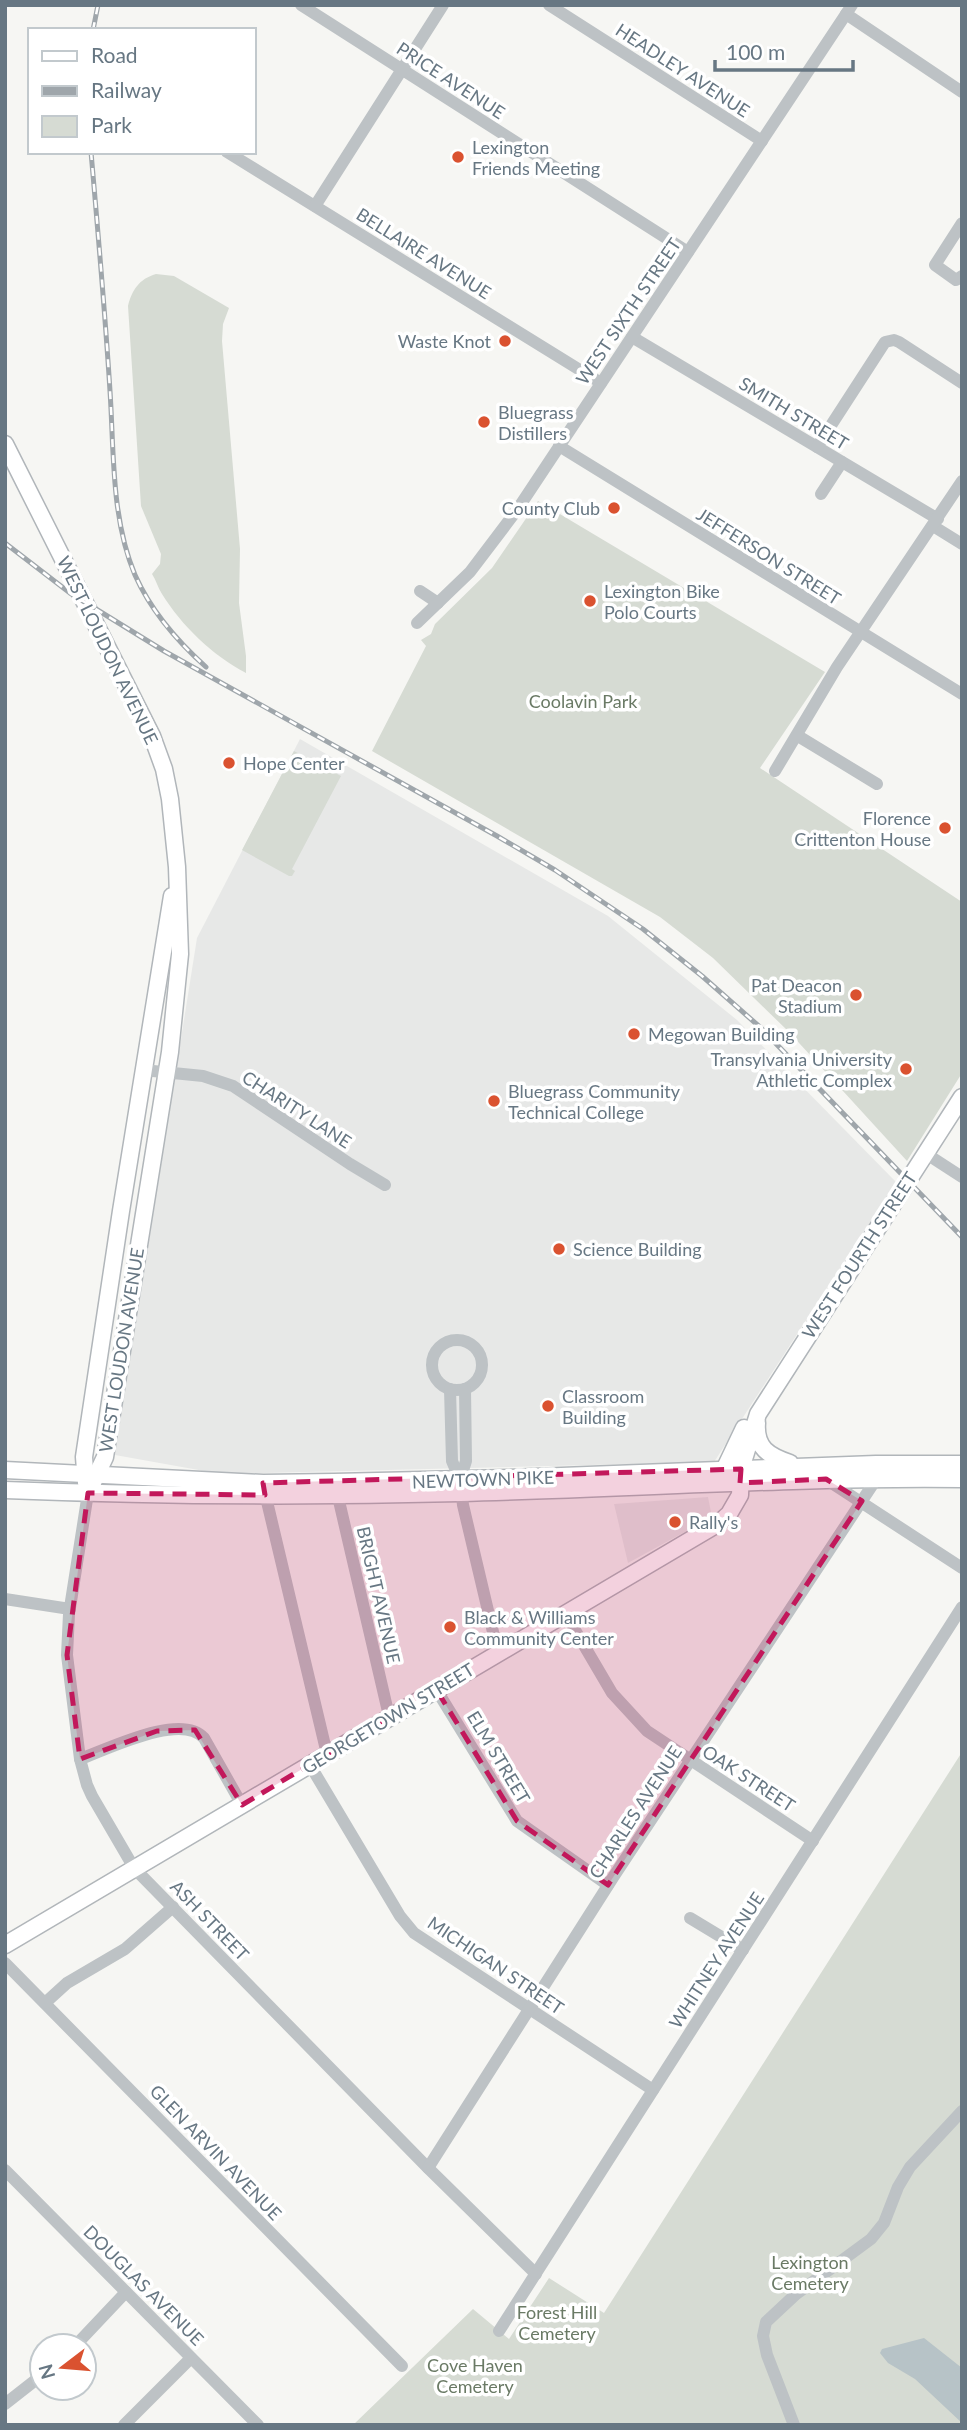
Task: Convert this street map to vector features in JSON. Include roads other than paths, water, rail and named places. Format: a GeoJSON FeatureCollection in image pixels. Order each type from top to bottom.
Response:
{"type":"FeatureCollection","features":[{"type":"Feature","properties":{"kind":"main road","name":"WEST LOUDON AVENUE"},"geometry":{"type":"LineString","coordinates":[[5,444],[152,736],[170,794],[177,867],[180,954],[166,1073],[104,1457],[91,1474]]}},
{"type":"Feature","properties":{"kind":"main road","name":"WEST LOUDON AVENUE"},"geometry":{"type":"LineString","coordinates":[[88,1493],[91,1474],[86,1444],[177,867]]}},
{"type":"Feature","properties":{"kind":"main road","name":"WEST FOURTH STREET"},"geometry":{"type":"LineString","coordinates":[[735,1474],[758,1414],[962,1097]]}},
{"type":"Feature","properties":{"kind":"main road"},"geometry":{"type":"LineString","coordinates":[[758,1414],[758,1440],[765,1452],[772,1457],[802,1466]]}},
{"type":"Feature","properties":{"kind":"main road","name":"NEWTOWN PIKE"},"geometry":{"type":"LineString","coordinates":[[5,1490],[88,1493],[461,1486],[735,1474],[802,1466],[962,1464]]}},
{"type":"Feature","properties":{"kind":"main road","name":"NEWTOWN PIKE"},"geometry":{"type":"LineString","coordinates":[[5,1470],[91,1474],[264,1489]]}},
{"type":"Feature","properties":{"kind":"main road","name":"NEWTOWN PIKE"},"geometry":{"type":"LineString","coordinates":[[735,1474],[826,1479],[962,1479]]}},
{"type":"Feature","properties":{"kind":"main road","name":"GEORGETOWN STREET"},"geometry":{"type":"LineString","coordinates":[[5,1945],[719,1523],[733,1509],[740,1494],[735,1474]]}},
{"type":"Feature","properties":{"kind":"street","name":"PRICE AVENUE"},"geometry":{"type":"LineString","coordinates":[[301,5],[688,252]]}},
{"type":"Feature","properties":{"kind":"street"},"geometry":{"type":"LineString","coordinates":[[315,206],[443,5]]}},
{"type":"Feature","properties":{"kind":"street","name":"HEADLEY AVENUE"},"geometry":{"type":"LineString","coordinates":[[549,5],[762,141]]}},
{"type":"Feature","properties":{"kind":"street"},"geometry":{"type":"LineString","coordinates":[[849,10],[962,92]]}},
{"type":"Feature","properties":{"kind":"street","name":"WEST SIXTH STREET"},"geometry":{"type":"LineString","coordinates":[[417,623],[470,572],[491,547],[849,10]]}},
{"type":"Feature","properties":{"kind":"street","name":"BELLAIRE AVENUE"},"geometry":{"type":"LineString","coordinates":[[231,154],[601,383]]}},
{"type":"Feature","properties":{"kind":"street"},"geometry":{"type":"LineString","coordinates":[[962,223],[935,265],[956,280],[962,276]]}},
{"type":"Feature","properties":{"kind":"street","name":"SMITH STREET"},"geometry":{"type":"LineString","coordinates":[[632,337],[842,462],[935,523],[962,544]]}},
{"type":"Feature","properties":{"kind":"street"},"geometry":{"type":"LineString","coordinates":[[817,447],[885,342],[894,340],[962,383]]}},
{"type":"Feature","properties":{"kind":"street","name":"JEFFERSON STREET"},"geometry":{"type":"LineString","coordinates":[[559,446],[962,694]]}},
{"type":"Feature","properties":{"kind":"street"},"geometry":{"type":"LineString","coordinates":[[821,494],[842,462]]}},
{"type":"Feature","properties":{"kind":"street"},"geometry":{"type":"LineString","coordinates":[[775,772],[837,667],[962,481]]}},
{"type":"Feature","properties":{"kind":"street"},"geometry":{"type":"LineString","coordinates":[[420,591],[438,603]]}},
{"type":"Feature","properties":{"kind":"street"},"geometry":{"type":"LineString","coordinates":[[798,736],[877,784]]}},
{"type":"Feature","properties":{"kind":"street","name":"CHARITY LANE"},"geometry":{"type":"LineString","coordinates":[[143,1070],[203,1076],[233,1086],[386,1185]]}},
{"type":"Feature","properties":{"kind":"street"},"geometry":{"type":"LineString","coordinates":[[925,1153],[962,1177]]}},
{"type":"Feature","properties":{"kind":"street"},"geometry":{"type":"LineString","coordinates":[[461,1340],[476,1348],[482,1370],[476,1382],[465,1389],[450,1389],[443,1385],[434,1373],[434,1357],[445,1343],[461,1340]]}},
{"type":"Feature","properties":{"kind":"street"},"geometry":{"type":"LineString","coordinates":[[450,1389],[453,1461],[498,1653]]}},
{"type":"Feature","properties":{"kind":"street"},"geometry":{"type":"LineString","coordinates":[[461,1486],[467,1461],[465,1389]]}},
{"type":"Feature","properties":{"kind":"street","name":"CHARLES AVENUE"},"geometry":{"type":"LineString","coordinates":[[428,2168],[608,1885],[877,1478]]}},
{"type":"Feature","properties":{"kind":"street"},"geometry":{"type":"LineString","coordinates":[[826,1479],[962,1568]]}},
{"type":"Feature","properties":{"kind":"street"},"geometry":{"type":"LineString","coordinates":[[264,1489],[327,1755]]}},
{"type":"Feature","properties":{"kind":"street","name":"BRIGHT AVENUE"},"geometry":{"type":"LineString","coordinates":[[336,1489],[389,1716]]}},
{"type":"Feature","properties":{"kind":"street","name":"ASH STREET"},"geometry":{"type":"LineString","coordinates":[[88,1493],[70,1609],[68,1669],[86,1785],[134,1868],[428,2168],[536,2274]]}},
{"type":"Feature","properties":{"kind":"street"},"geometry":{"type":"LineString","coordinates":[[5,1599],[70,1609]]}},
{"type":"Feature","properties":{"kind":"street","name":"WHITNEY AVENUE"},"geometry":{"type":"LineString","coordinates":[[499,2331],[962,1607]]}},
{"type":"Feature","properties":{"kind":"street","name":"OAK STREET"},"geometry":{"type":"LineString","coordinates":[[565,1613],[606,1684],[624,1708],[647,1731],[813,1841]]}},
{"type":"Feature","properties":{"kind":"street","name":"ELM STREET"},"geometry":{"type":"LineString","coordinates":[[436,1689],[517,1821],[608,1885]]}},
{"type":"Feature","properties":{"kind":"street"},"geometry":{"type":"LineString","coordinates":[[80,1759],[157,1731],[195,1730],[204,1738],[242,1805]]}},
{"type":"Feature","properties":{"kind":"street","name":"MICHIGAN STREET"},"geometry":{"type":"LineString","coordinates":[[310,1765],[407,1926],[425,1942],[653,2090]]}},
{"type":"Feature","properties":{"kind":"street"},"geometry":{"type":"LineString","coordinates":[[45,2003],[67,1983],[125,1949],[173,1907]]}},
{"type":"Feature","properties":{"kind":"street"},"geometry":{"type":"LineString","coordinates":[[690,1918],[743,1951]]}},
{"type":"Feature","properties":{"kind":"street","name":"GLEN ARVIN AVENUE"},"geometry":{"type":"LineString","coordinates":[[5,1963],[402,2366]]}},
{"type":"Feature","properties":{"kind":"street"},"geometry":{"type":"LineString","coordinates":[[794,2425],[766,2356],[763,2336],[766,2322],[795,2295],[871,2239],[884,2223],[898,2187],[910,2167],[962,2111]]}},
{"type":"Feature","properties":{"kind":"street","name":"DOUGLAS AVENUE"},"geometry":{"type":"LineString","coordinates":[[5,2170],[258,2425]]}},
{"type":"Feature","properties":{"kind":"street"},"geometry":{"type":"LineString","coordinates":[[88,2332],[126,2292]]}},
{"type":"Feature","properties":{"kind":"street"},"geometry":{"type":"LineString","coordinates":[[124,2425],[191,2358]]}},
{"type":"Feature","properties":{"kind":"street"},"geometry":{"type":"LineString","coordinates":[[5,2404],[28,2386]]}},
{"type":"Feature","properties":{"kind":"railway"},"geometry":{"type":"LineString","coordinates":[[93,28],[98,5]]}},
{"type":"Feature","properties":{"kind":"railway"},"geometry":{"type":"LineString","coordinates":[[91,154],[115,484],[122,531],[135,575],[149,601],[175,636],[206,667]]}},
{"type":"Feature","properties":{"kind":"railway"},"geometry":{"type":"LineString","coordinates":[[5,543],[70,593],[164,651],[497,836],[555,870],[643,929],[761,1028],[962,1237]]}},
{"type":"Feature","properties":{"kind":"place","name":"Lexington Friends Meeting"},"geometry":{"type":"Point","coordinates":[458,157]}},
{"type":"Feature","properties":{"kind":"place","name":"Waste Knot"},"geometry":{"type":"Point","coordinates":[505,341]}},
{"type":"Feature","properties":{"kind":"place","name":"Bluegrass Distillers"},"geometry":{"type":"Point","coordinates":[484,422]}},
{"type":"Feature","properties":{"kind":"place","name":"County Club"},"geometry":{"type":"Point","coordinates":[614,508]}},
{"type":"Feature","properties":{"kind":"place","name":"Lexington Bike Polo Courts"},"geometry":{"type":"Point","coordinates":[590,601]}},
{"type":"Feature","properties":{"kind":"place","name":"Hope Center"},"geometry":{"type":"Point","coordinates":[229,763]}},
{"type":"Feature","properties":{"kind":"place","name":"Florence Crittenton House"},"geometry":{"type":"Point","coordinates":[945,828]}},
{"type":"Feature","properties":{"kind":"place","name":"Pat Deacon Stadium"},"geometry":{"type":"Point","coordinates":[856,995]}},
{"type":"Feature","properties":{"kind":"place","name":"Megowan Building"},"geometry":{"type":"Point","coordinates":[634,1034]}},
{"type":"Feature","properties":{"kind":"place","name":"Transylvania University Athletic Complex"},"geometry":{"type":"Point","coordinates":[906,1069]}},
{"type":"Feature","properties":{"kind":"place","name":"Bluegrass Community Technical College"},"geometry":{"type":"Point","coordinates":[494,1101]}},
{"type":"Feature","properties":{"kind":"place","name":"Science Building"},"geometry":{"type":"Point","coordinates":[559,1249]}},
{"type":"Feature","properties":{"kind":"place","name":"Classroom Building"},"geometry":{"type":"Point","coordinates":[548,1406]}},
{"type":"Feature","properties":{"kind":"place","name":"Rally's"},"geometry":{"type":"Point","coordinates":[675,1522]}},
{"type":"Feature","properties":{"kind":"place","name":"Black & Williams Community Center"},"geometry":{"type":"Point","coordinates":[450,1627]}},
{"type":"Feature","properties":{"kind":"park label","name":"Coolavin Park"},"geometry":{"type":"Point","coordinates":[583,701]}},
{"type":"Feature","properties":{"kind":"park label","name":"Lexington Cemetery"},"geometry":{"type":"Point","coordinates":[810,2272]}},
{"type":"Feature","properties":{"kind":"park label","name":"Forest Hill Cemetery"},"geometry":{"type":"Point","coordinates":[557,2322]}},
{"type":"Feature","properties":{"kind":"park label","name":"Cove Haven Cemetery"},"geometry":{"type":"Point","coordinates":[475,2375]}}]}
